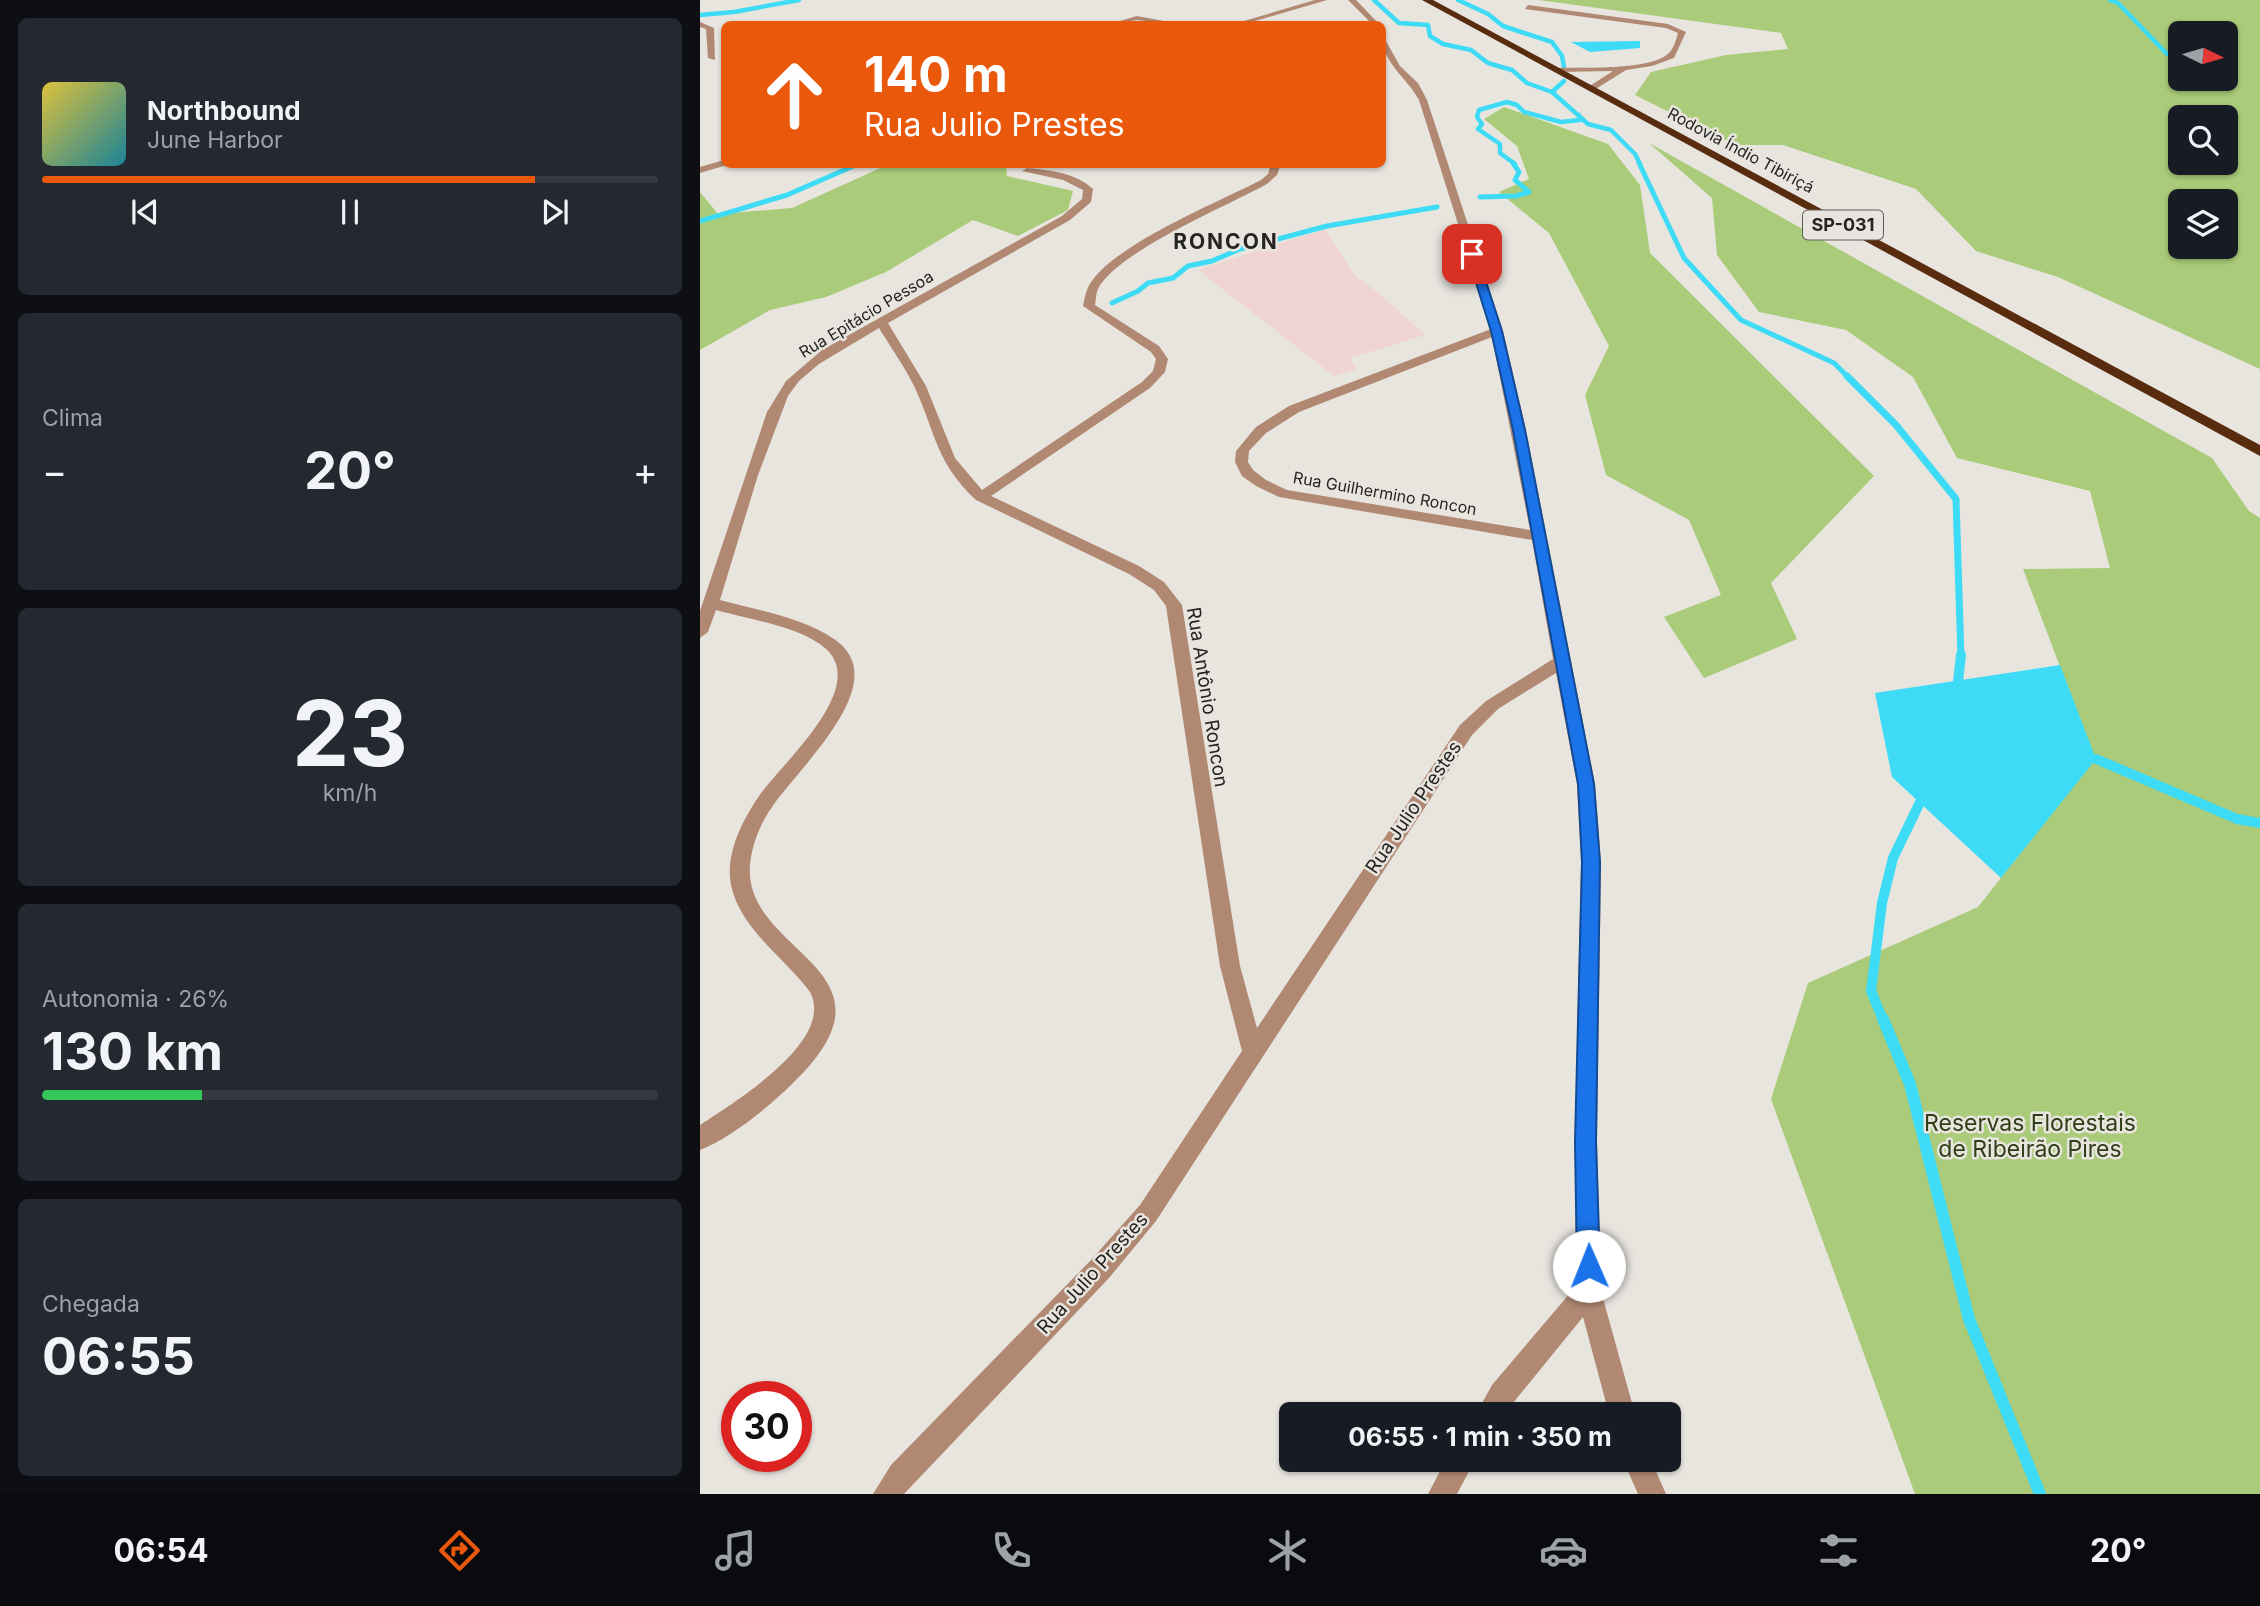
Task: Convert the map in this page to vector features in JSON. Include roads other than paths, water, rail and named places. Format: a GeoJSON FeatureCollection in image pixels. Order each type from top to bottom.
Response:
{"type":"FeatureCollection","features":[{"type":"Feature","properties":{"kind":"highway","name":"Rodovia Índio Tibiriçá"},"geometry":{"type":"LineString","coordinates":[[1426,0],[2260,451]]}},
{"type":"Feature","properties":{"kind":"street"},"geometry":{"type":"LineString","coordinates":[[1249,21],[1324,0]]}},
{"type":"Feature","properties":{"kind":"street"},"geometry":{"type":"LineString","coordinates":[[1352,0],[1373,21]]}},
{"type":"Feature","properties":{"kind":"street"},"geometry":{"type":"LineString","coordinates":[[1528,7],[1668,26],[1682,32],[1672,55],[1654,63],[1623,68],[1556,70]]}},
{"type":"Feature","properties":{"kind":"street"},"geometry":{"type":"LineString","coordinates":[[1126,21],[1137,18],[1152,21]]}},
{"type":"Feature","properties":{"kind":"street"},"geometry":{"type":"LineString","coordinates":[[700,24],[710,28],[712,58]]}},
{"type":"Feature","properties":{"kind":"street"},"geometry":{"type":"LineString","coordinates":[[1386,45],[1396,67],[1415,85],[1423,100],[1497,331],[1519,430],[1586,784],[1591,862],[1586,1142],[1589,1291],[1619,1402]]}},
{"type":"Feature","properties":{"kind":"street"},"geometry":{"type":"LineString","coordinates":[[1591,89],[1623,68]]}},
{"type":"Feature","properties":{"kind":"street"},"geometry":{"type":"LineString","coordinates":[[700,170],[721,164]]}},
{"type":"Feature","properties":{"kind":"street"},"geometry":{"type":"LineString","coordinates":[[981,497],[1146,385],[1159,372],[1162,359],[1155,349],[1089,306],[1087,298],[1092,286],[1102,274],[1121,258],[1175,227],[1264,182],[1272,175],[1275,168]]}},
{"type":"Feature","properties":{"kind":"street","name":"Rua Epitácio Pessoa"},"geometry":{"type":"LineString","coordinates":[[700,632],[741,502],[776,405],[787,387],[802,371],[825,354],[1066,218],[1087,200],[1088,189],[1079,183],[1063,176],[1027,171]]}},
{"type":"Feature","properties":{"kind":"street","name":"Rua Antônio Roncon"},"geometry":{"type":"LineString","coordinates":[[881,321],[921,387],[948,461],[964,482],[981,497],[1134,570],[1159,586],[1174,605],[1230,966],[1253,1051]]}},
{"type":"Feature","properties":{"kind":"street","name":"Rua Guilhermino Roncon"},"geometry":{"type":"LineString","coordinates":[[1497,331],[1294,408],[1262,426],[1245,442],[1241,457],[1245,472],[1260,485],[1284,494],[1539,537]]}},
{"type":"Feature","properties":{"kind":"street"},"geometry":{"type":"LineString","coordinates":[[700,1139],[776,1086],[805,1055],[822,1025],[825,1003],[817,984],[747,905],[740,876],[744,840],[772,792],[831,721],[846,692],[846,665],[833,646],[809,633],[711,603]]}},
{"type":"Feature","properties":{"kind":"street","name":"Rua Julio Prestes"},"geometry":{"type":"LineString","coordinates":[[887,1494],[901,1475],[1100,1269],[1148,1213],[1466,730],[1492,705],[1562,661]]}},
{"type":"Feature","properties":{"kind":"street"},"geometry":{"type":"LineString","coordinates":[[1496,1402],[1589,1291]]}},
{"type":"Feature","properties":{"kind":"street"},"geometry":{"type":"LineString","coordinates":[[1442,1494],[1454,1472]]}},
{"type":"Feature","properties":{"kind":"street"},"geometry":{"type":"LineString","coordinates":[[1642,1472],[1652,1494]]}},
{"type":"Feature","properties":{"kind":"water"},"geometry":{"type":"Polygon","coordinates":[[[1640,41],[1640,48],[1590,52],[1571,42],[1640,41]]]}},
{"type":"Feature","properties":{"kind":"water"},"geometry":{"type":"Polygon","coordinates":[[[2060,665],[2096,759],[2001,878],[1892,777],[1875,693],[2060,665]]]}},
{"type":"Feature","properties":{"kind":"waterway"},"geometry":{"type":"LineString","coordinates":[[700,15],[734,12],[799,0]]}},
{"type":"Feature","properties":{"kind":"waterway"},"geometry":{"type":"LineString","coordinates":[[1374,0],[1399,23],[1428,25],[1430,36],[1443,44],[1471,50],[1488,63],[1512,70],[1527,83],[1552,92]]}},
{"type":"Feature","properties":{"kind":"waterway"},"geometry":{"type":"LineString","coordinates":[[1458,0],[1488,14],[1503,26],[1552,42],[1562,56],[1564,67]]}},
{"type":"Feature","properties":{"kind":"waterway"},"geometry":{"type":"LineString","coordinates":[[2110,0],[2118,3],[2167,54]]}},
{"type":"Feature","properties":{"kind":"waterway"},"geometry":{"type":"LineString","coordinates":[[1552,92],[1564,81]]}},
{"type":"Feature","properties":{"kind":"waterway"},"geometry":{"type":"LineString","coordinates":[[1552,92],[1579,116]]}},
{"type":"Feature","properties":{"kind":"waterway"},"geometry":{"type":"LineString","coordinates":[[1515,164],[1500,153],[1500,144],[1478,129],[1482,124],[1477,117],[1479,110],[1507,102],[1517,105],[1524,112],[1561,122],[1580,120],[1579,116]]}},
{"type":"Feature","properties":{"kind":"waterway"},"geometry":{"type":"LineString","coordinates":[[1579,116],[1588,124],[1611,130],[1635,154],[1640,164]]}},
{"type":"Feature","properties":{"kind":"waterway"},"geometry":{"type":"LineString","coordinates":[[1480,197],[1516,196],[1529,192],[1515,180],[1519,172],[1513,163]]}},
{"type":"Feature","properties":{"kind":"waterway"},"geometry":{"type":"LineString","coordinates":[[1639,163],[1684,258],[1741,320],[1834,363],[1896,425],[1956,499],[1961,655]]}},
{"type":"Feature","properties":{"kind":"waterway"},"geometry":{"type":"LineString","coordinates":[[700,221],[787,195],[849,168]]}},
{"type":"Feature","properties":{"kind":"waterway"},"geometry":{"type":"LineString","coordinates":[[1112,303],[1138,291],[1148,283],[1173,278],[1188,266],[1212,261],[1240,249],[1327,226],[1437,207]]}},
{"type":"Feature","properties":{"kind":"waterway"},"geometry":{"type":"LineString","coordinates":[[1957,691],[1961,655]]}},
{"type":"Feature","properties":{"kind":"waterway"},"geometry":{"type":"LineString","coordinates":[[2096,759],[2237,819],[2260,823]]}},
{"type":"Feature","properties":{"kind":"waterway"},"geometry":{"type":"LineString","coordinates":[[1883,1020],[1871,991],[1882,903],[1893,858],[1924,794]]}},
{"type":"Feature","properties":{"kind":"waterway"},"geometry":{"type":"LineString","coordinates":[[1883,1019],[1910,1084],[1969,1319],[2040,1494]]}},
{"type":"Feature","properties":{"kind":"district","name":"RONCON"},"geometry":{"type":"Point","coordinates":[1226,242]}},
{"type":"Feature","properties":{"kind":"park label","name":"Reservas Florestais de Ribeirão Pires"},"geometry":{"type":"Point","coordinates":[2030,1136]}}]}
